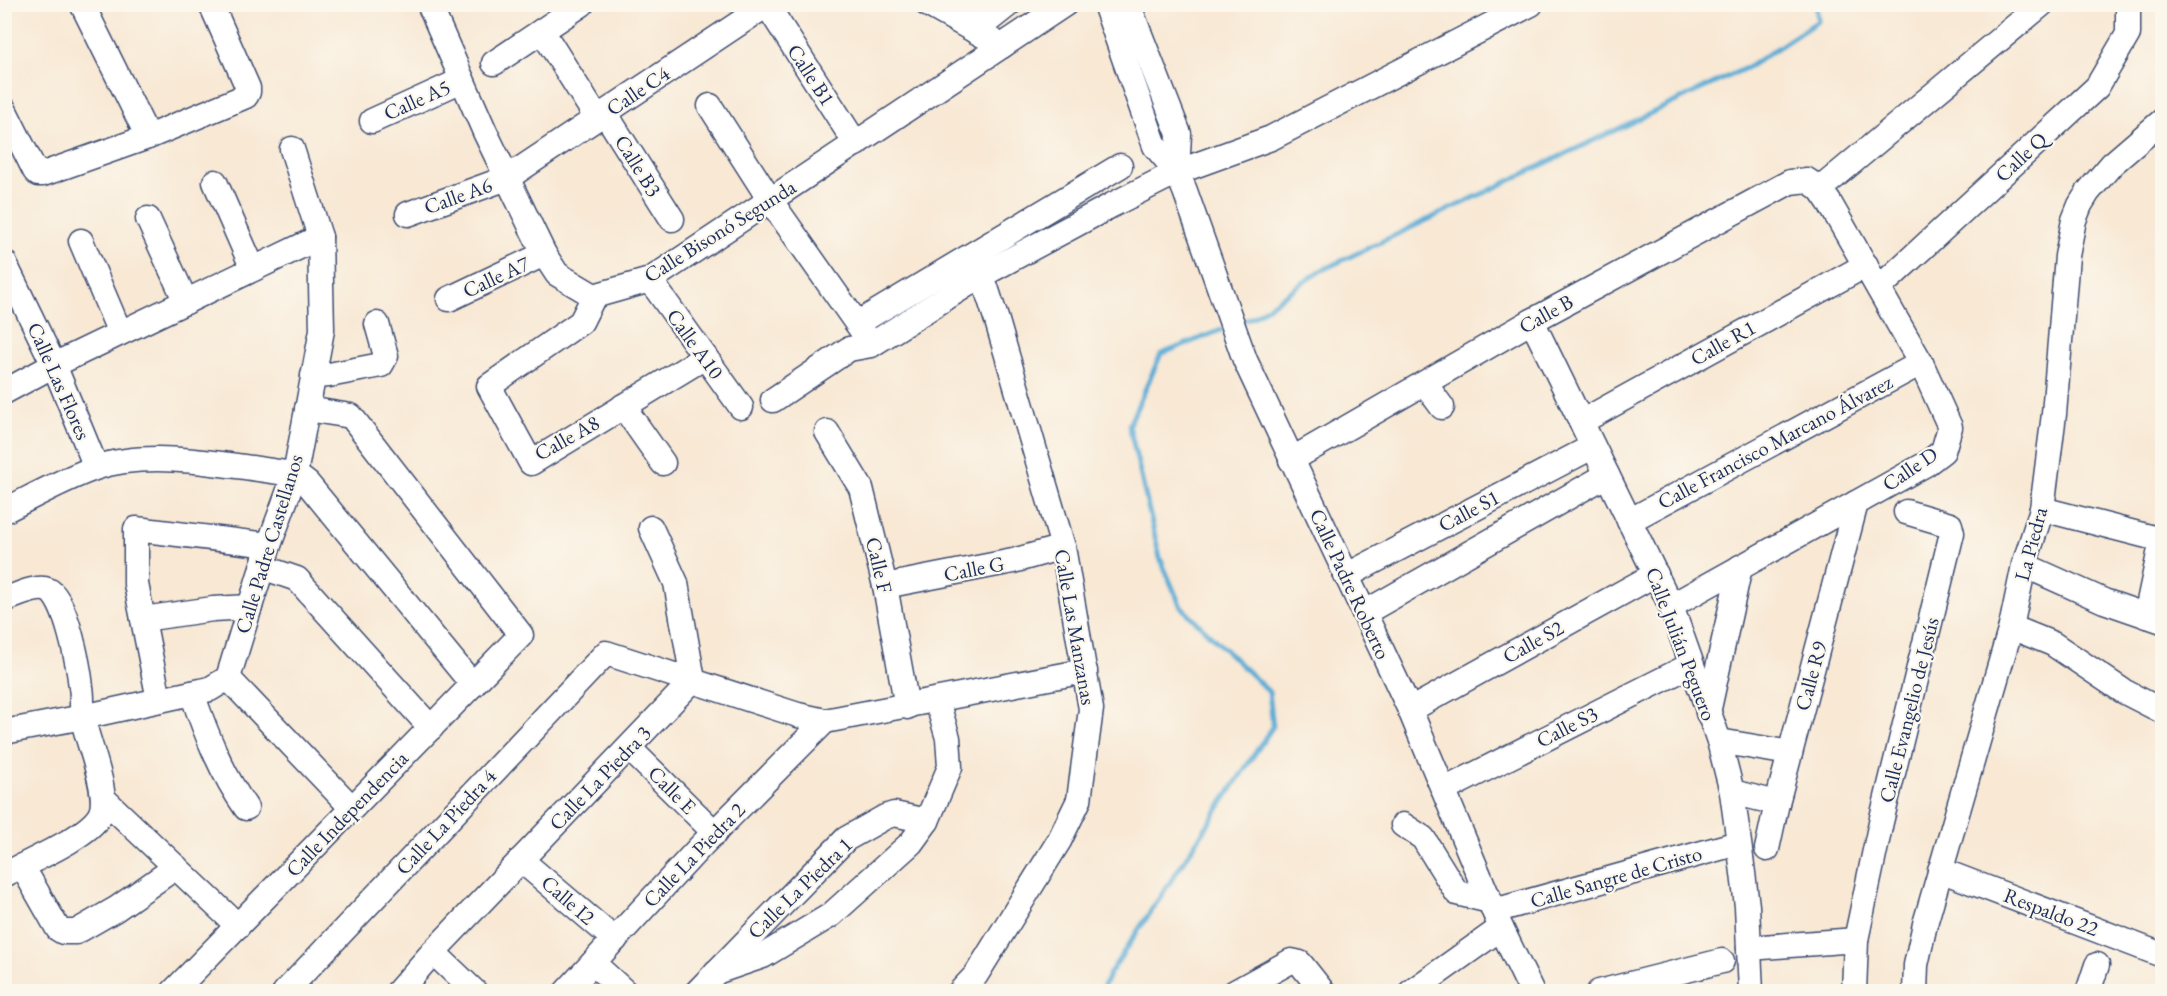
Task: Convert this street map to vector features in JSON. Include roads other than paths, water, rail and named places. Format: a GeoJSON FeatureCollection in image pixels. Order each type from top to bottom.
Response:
{"type":"FeatureCollection","features":[{"type":"Feature","properties":{"kind":"street"},"geometry":{"type":"LineString","coordinates":[[82,4],[148,137]]}},
{"type":"Feature","properties":{"kind":"street"},"geometry":{"type":"LineString","coordinates":[[4,109],[35,171],[43,174],[148,137],[246,96],[248,92],[211,4]]}},
{"type":"Feature","properties":{"kind":"street"},"geometry":{"type":"LineString","coordinates":[[429,4],[507,178],[544,254],[557,274],[594,296]]}},
{"type":"Feature","properties":{"kind":"street"},"geometry":{"type":"LineString","coordinates":[[494,63],[582,4]]}},
{"type":"Feature","properties":{"kind":"street"},"geometry":{"type":"LineString","coordinates":[[927,4],[1002,46]]}},
{"type":"Feature","properties":{"kind":"street"},"geometry":{"type":"LineString","coordinates":[[961,4],[975,31]]}},
{"type":"Feature","properties":{"kind":"street"},"geometry":{"type":"LineString","coordinates":[[975,31],[1010,4]]}},
{"type":"Feature","properties":{"kind":"street","name":"Calle Bisonó Segunda"},"geometry":{"type":"LineString","coordinates":[[594,296],[650,280],[1065,4]]}},
{"type":"Feature","properties":{"kind":"street"},"geometry":{"type":"LineString","coordinates":[[1106,4],[1155,146],[1177,172]]}},
{"type":"Feature","properties":{"kind":"street"},"geometry":{"type":"LineString","coordinates":[[1128,4],[1179,134],[1177,172]]}},
{"type":"Feature","properties":{"kind":"street"},"geometry":{"type":"LineString","coordinates":[[773,400],[849,349],[871,345],[982,275],[1177,172],[1271,138],[1532,4]]}},
{"type":"Feature","properties":{"kind":"street"},"geometry":{"type":"LineString","coordinates":[[1814,185],[2042,4]]}},
{"type":"Feature","properties":{"kind":"street","name":"Calle Q"},"geometry":{"type":"LineString","coordinates":[[1879,288],[2097,87],[2128,34],[2128,4]]}},
{"type":"Feature","properties":{"kind":"street","name":"Calle C4"},"geometry":{"type":"LineString","coordinates":[[507,178],[767,5]]}},
{"type":"Feature","properties":{"kind":"street","name":"Calle B1"},"geometry":{"type":"LineString","coordinates":[[767,5],[856,144]]}},
{"type":"Feature","properties":{"kind":"street","name":"Calle B3"},"geometry":{"type":"LineString","coordinates":[[542,31],[672,219]]}},
{"type":"Feature","properties":{"kind":"street","name":"Calle A5"},"geometry":{"type":"LineString","coordinates":[[372,121],[462,80]]}},
{"type":"Feature","properties":{"kind":"street"},"geometry":{"type":"LineString","coordinates":[[710,106],[770,200],[858,323],[871,345]]}},
{"type":"Feature","properties":{"kind":"street","name":"La Piedra"},"geometry":{"type":"LineString","coordinates":[[1915,992],[1916,965],[1923,934],[2011,627],[2024,564],[2042,509],[2054,414],[2067,256],[2074,220],[2088,192],[2112,164],[2163,121]]}},
{"type":"Feature","properties":{"kind":"street","name":"Calle Padre Castellanos"},"geometry":{"type":"LineString","coordinates":[[228,678],[266,556],[295,474],[322,330],[320,237],[292,149]]}},
{"type":"Feature","properties":{"kind":"street"},"geometry":{"type":"LineString","coordinates":[[858,323],[1120,166]]}},
{"type":"Feature","properties":{"kind":"street","name":"Calle Padre Roberto"},"geometry":{"type":"LineString","coordinates":[[1177,172],[1245,360],[1410,710],[1494,912],[1533,992]]}},
{"type":"Feature","properties":{"kind":"street","name":"Calle A6"},"geometry":{"type":"LineString","coordinates":[[408,214],[507,178]]}},
{"type":"Feature","properties":{"kind":"street"},"geometry":{"type":"LineString","coordinates":[[215,182],[253,269]]}},
{"type":"Feature","properties":{"kind":"street","name":"Calle B"},"geometry":{"type":"LineString","coordinates":[[1291,460],[1532,321],[1790,182],[1814,185]]}},
{"type":"Feature","properties":{"kind":"street","name":"Calle D"},"geometry":{"type":"LineString","coordinates":[[1671,606],[1926,464],[1942,451],[1950,427],[1921,363],[1866,265],[1814,185]]}},
{"type":"Feature","properties":{"kind":"street"},"geometry":{"type":"LineString","coordinates":[[148,219],[186,302]]}},
{"type":"Feature","properties":{"kind":"street"},"geometry":{"type":"LineString","coordinates":[[4,392],[54,365],[320,237]]}},
{"type":"Feature","properties":{"kind":"street"},"geometry":{"type":"LineString","coordinates":[[81,241],[120,333]]}},
{"type":"Feature","properties":{"kind":"street","name":"Calle A7"},"geometry":{"type":"LineString","coordinates":[[448,299],[544,254]]}},
{"type":"Feature","properties":{"kind":"street","name":"Calle Las Flores"},"geometry":{"type":"LineString","coordinates":[[4,262],[54,365],[96,467]]}},
{"type":"Feature","properties":{"kind":"street","name":"Calle R1"},"geometry":{"type":"LineString","coordinates":[[1581,422],[1866,265]]}},
{"type":"Feature","properties":{"kind":"street","name":"Calle Las Manzanas"},"geometry":{"type":"LineString","coordinates":[[960,992],[976,975],[1053,851],[1079,800],[1091,709],[1063,547],[982,275]]}},
{"type":"Feature","properties":{"kind":"street","name":"Calle A10"},"geometry":{"type":"LineString","coordinates":[[650,280],[741,407]]}},
{"type":"Feature","properties":{"kind":"street","name":"Calle A8"},"geometry":{"type":"LineString","coordinates":[[594,296],[581,322],[489,386],[531,463],[705,357]]}},
{"type":"Feature","properties":{"kind":"street","name":"Calle Julián Peguero"},"geometry":{"type":"LineString","coordinates":[[1532,321],[1671,606],[1719,741],[1732,792],[1747,906],[1751,992]]}},
{"type":"Feature","properties":{"kind":"street"},"geometry":{"type":"LineString","coordinates":[[313,376],[381,365],[386,356],[377,324]]}},
{"type":"Feature","properties":{"kind":"street","name":"Calle Francisco Marcano Álvarez"},"geometry":{"type":"LineString","coordinates":[[1629,521],[1921,363]]}},
{"type":"Feature","properties":{"kind":"street"},"geometry":{"type":"LineString","coordinates":[[1425,384],[1442,407]]}},
{"type":"Feature","properties":{"kind":"street"},"geometry":{"type":"LineString","coordinates":[[623,406],[663,463]]}},
{"type":"Feature","properties":{"kind":"street","name":"Calle Independencia"},"geometry":{"type":"LineString","coordinates":[[173,992],[520,635],[351,416],[307,409]]}},
{"type":"Feature","properties":{"kind":"street","name":"Calle F"},"geometry":{"type":"LineString","coordinates":[[827,432],[861,488],[885,586],[907,707]]}},
{"type":"Feature","properties":{"kind":"street","name":"Calle S1"},"geometry":{"type":"LineString","coordinates":[[1346,576],[1592,447]]}},
{"type":"Feature","properties":{"kind":"street"},"geometry":{"type":"LineString","coordinates":[[4,511],[96,467],[133,460],[169,459],[295,474],[308,484],[473,685]]}},
{"type":"Feature","properties":{"kind":"street"},"geometry":{"type":"LineString","coordinates":[[1364,613],[1607,476]]}},
{"type":"Feature","properties":{"kind":"street","name":"Calle R9"},"geometry":{"type":"LineString","coordinates":[[1767,849],[1777,802],[1856,503]]}},
{"type":"Feature","properties":{"kind":"street"},"geometry":{"type":"LineString","coordinates":[[2024,564],[2104,601],[2154,618],[2162,540],[2042,509]]}},
{"type":"Feature","properties":{"kind":"street","name":"Calle Evangelio de Jesús"},"geometry":{"type":"LineString","coordinates":[[1856,940],[1881,822],[1952,533],[1950,525],[1906,512]]}},
{"type":"Feature","properties":{"kind":"street"},"geometry":{"type":"LineString","coordinates":[[651,528],[676,584],[693,680],[798,715],[825,721],[1085,671]]}},
{"type":"Feature","properties":{"kind":"street"},"geometry":{"type":"LineString","coordinates":[[159,700],[136,584],[136,529],[266,556],[297,579],[431,728]]}},
{"type":"Feature","properties":{"kind":"street","name":"Calle G"},"geometry":{"type":"LineString","coordinates":[[885,586],[1013,561],[1063,547]]}},
{"type":"Feature","properties":{"kind":"street"},"geometry":{"type":"LineString","coordinates":[[1708,713],[1740,567]]}},
{"type":"Feature","properties":{"kind":"street","name":"Calle S2"},"geometry":{"type":"LineString","coordinates":[[1410,710],[1656,574]]}},
{"type":"Feature","properties":{"kind":"street"},"geometry":{"type":"LineString","coordinates":[[4,600],[39,589],[49,590],[57,597],[68,626],[81,686],[82,717],[105,800],[238,926]]}},
{"type":"Feature","properties":{"kind":"street"},"geometry":{"type":"LineString","coordinates":[[143,619],[213,609],[250,607]]}},
{"type":"Feature","properties":{"kind":"street"},"geometry":{"type":"LineString","coordinates":[[2011,627],[2053,644],[2123,691],[2163,711]]}},
{"type":"Feature","properties":{"kind":"street","name":"Calle La Piedra 4"},"geometry":{"type":"LineString","coordinates":[[285,992],[606,653],[693,680]]}},
{"type":"Feature","properties":{"kind":"street","name":"Calle S3"},"geometry":{"type":"LineString","coordinates":[[1444,790],[1691,665]]}},
{"type":"Feature","properties":{"kind":"street"},"geometry":{"type":"LineString","coordinates":[[4,732],[210,689],[228,678],[352,808]]}},
{"type":"Feature","properties":{"kind":"street","name":"Calle La Piedra 3"},"geometry":{"type":"LineString","coordinates":[[398,992],[433,952],[693,680]]}},
{"type":"Feature","properties":{"kind":"street"},"geometry":{"type":"LineString","coordinates":[[192,693],[209,742],[229,784],[246,808]]}},
{"type":"Feature","properties":{"kind":"street","name":"Calle La Piedra 1"},"geometry":{"type":"LineString","coordinates":[[716,972],[763,956],[831,915],[911,843],[927,821],[950,766],[948,738],[937,701]]}},
{"type":"Feature","properties":{"kind":"street","name":"Calle La Piedra 2"},"geometry":{"type":"LineString","coordinates":[[566,992],[714,833],[825,721]]}},
{"type":"Feature","properties":{"kind":"street"},"geometry":{"type":"LineString","coordinates":[[1719,741],[1790,753]]}},
{"type":"Feature","properties":{"kind":"street","name":"Calle E"},"geometry":{"type":"LineString","coordinates":[[629,748],[714,833]]}},
{"type":"Feature","properties":{"kind":"street"},"geometry":{"type":"LineString","coordinates":[[1732,792],[1777,802]]}},
{"type":"Feature","properties":{"kind":"street"},"geometry":{"type":"LineString","coordinates":[[105,800],[100,815],[88,830],[13,870],[58,929],[69,933],[76,932],[116,909],[176,867]]}},
{"type":"Feature","properties":{"kind":"street","name":"Calle La Piedra 1"},"geometry":{"type":"LineString","coordinates":[[697,992],[846,839],[894,814],[927,821]]}},
{"type":"Feature","properties":{"kind":"street"},"geometry":{"type":"LineString","coordinates":[[1402,825],[1423,838],[1457,893],[1482,899],[1494,912],[1411,992]]}},
{"type":"Feature","properties":{"kind":"street","name":"Calle Sangre de Cristo"},"geometry":{"type":"LineString","coordinates":[[1494,912],[1738,843]]}},
{"type":"Feature","properties":{"kind":"street","name":"Calle I2"},"geometry":{"type":"LineString","coordinates":[[521,860],[615,940]]}},
{"type":"Feature","properties":{"kind":"street","name":"Respaldo 22"},"geometry":{"type":"LineString","coordinates":[[1940,870],[2163,955]]}},
{"type":"Feature","properties":{"kind":"street"},"geometry":{"type":"LineString","coordinates":[[1749,948],[1856,940],[1854,992]]}},
{"type":"Feature","properties":{"kind":"street"},"geometry":{"type":"LineString","coordinates":[[433,952],[476,992]]}},
{"type":"Feature","properties":{"kind":"street"},"geometry":{"type":"LineString","coordinates":[[1235,992],[1291,961],[1300,963],[1323,992]]}},
{"type":"Feature","properties":{"kind":"street"},"geometry":{"type":"LineString","coordinates":[[1599,992],[1722,961]]}},
{"type":"Feature","properties":{"kind":"street"},"geometry":{"type":"LineString","coordinates":[[593,963],[625,992]]}},
{"type":"Feature","properties":{"kind":"street"},"geometry":{"type":"LineString","coordinates":[[2088,992],[2097,965]]}},
{"type":"Feature","properties":{"kind":"waterway"},"geometry":{"type":"LineString","coordinates":[[1237,323],[1253,317],[1320,271],[1750,66],[1818,21],[1816,4]]}},
{"type":"Feature","properties":{"kind":"waterway"},"geometry":{"type":"LineString","coordinates":[[1101,992],[1110,973],[1273,726],[1269,692],[1181,607],[1160,558],[1129,425],[1161,354],[1226,328]]}}]}
